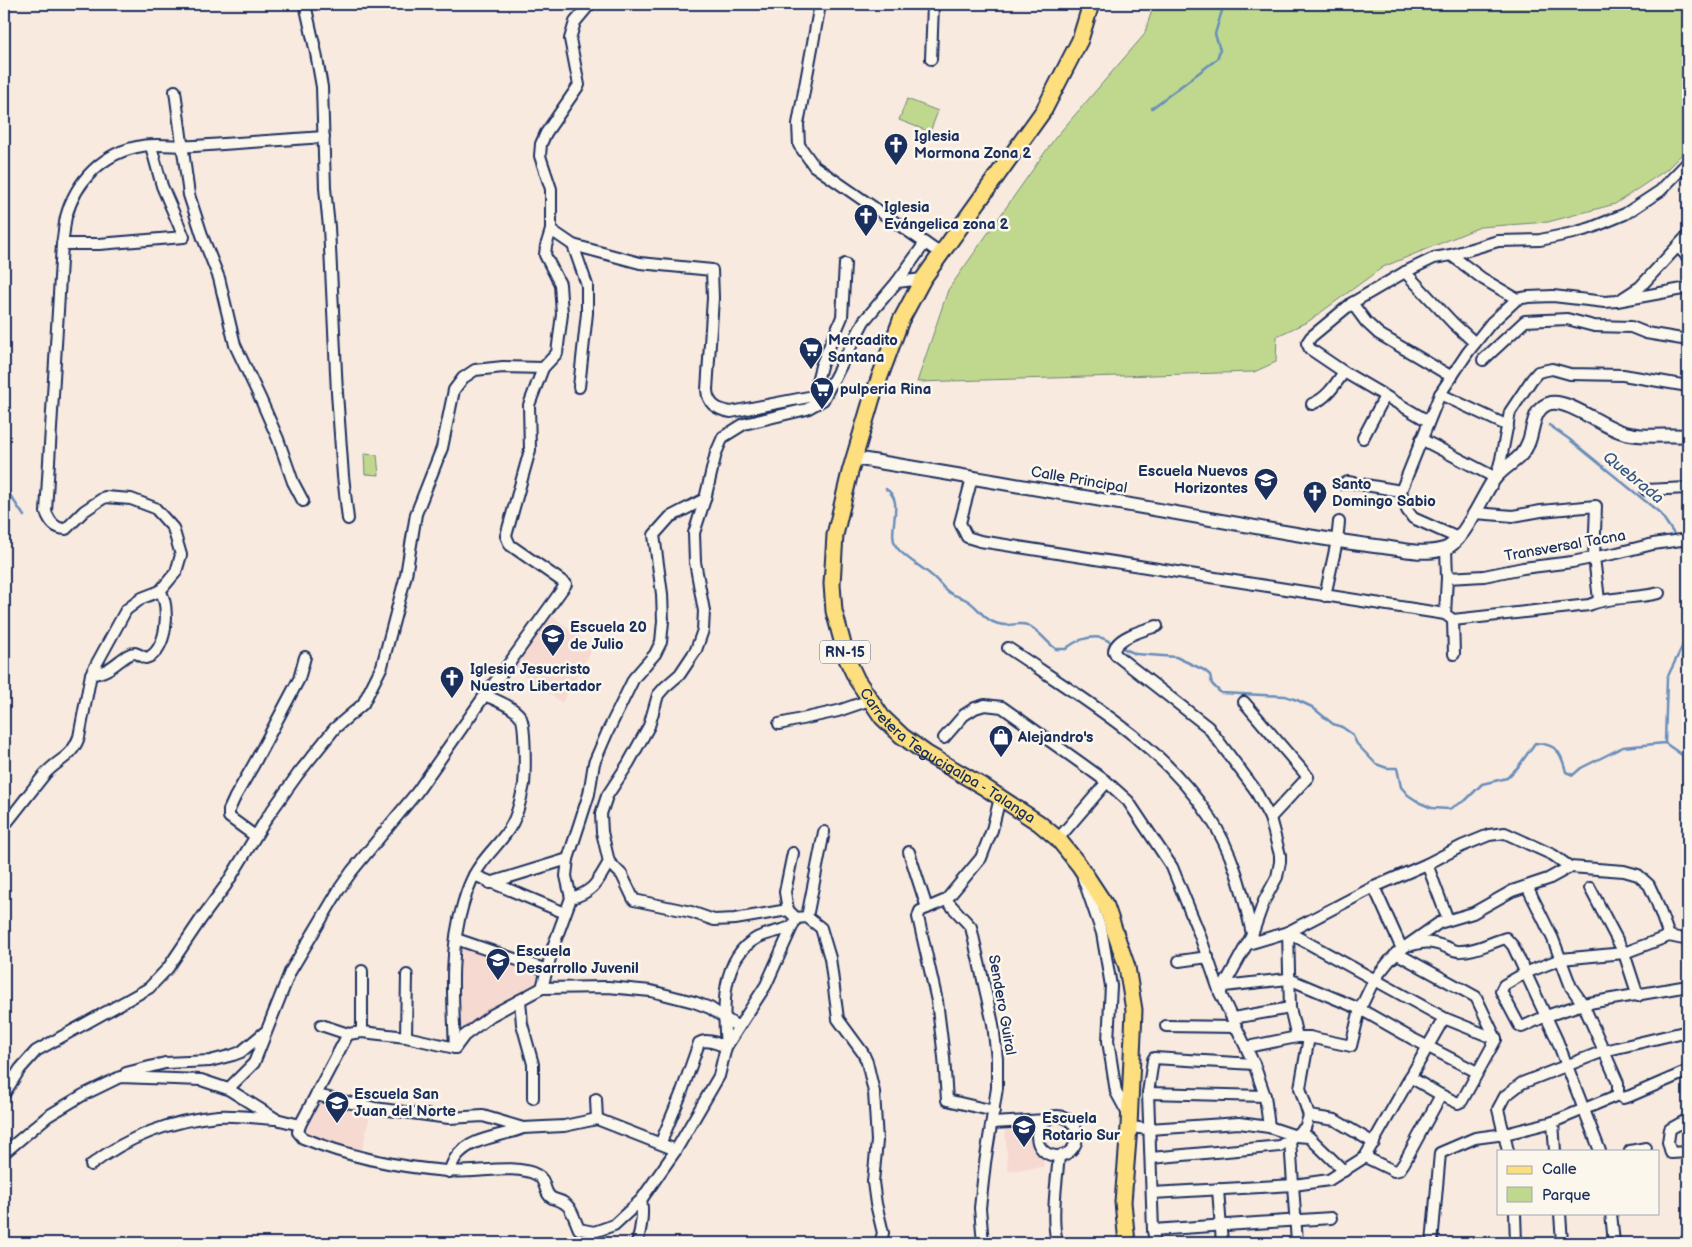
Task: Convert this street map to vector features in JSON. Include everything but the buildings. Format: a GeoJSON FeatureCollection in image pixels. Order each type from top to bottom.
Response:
{"type":"FeatureCollection","features":[{"type":"Feature","properties":{"kind":"main road","name":"Carretera Tegucigalpa - Talanga"},"geometry":{"type":"LineString","coordinates":[[1091,4],[1080,40],[1044,110],[923,279],[901,320],[872,398],[854,458],[835,534],[832,584],[834,611],[847,659],[857,680],[882,717],[902,736],[928,754],[1040,823],[1058,839],[1106,906],[1127,967],[1134,1010],[1123,1202],[1127,1243]]}},
{"type":"Feature","properties":{"kind":"street"},"geometry":{"type":"LineString","coordinates":[[305,4],[322,87],[325,188],[329,227],[337,394],[348,519]]}},
{"type":"Feature","properties":{"kind":"street"},"geometry":{"type":"LineString","coordinates":[[228,1089],[254,1063],[260,1052],[265,1032],[290,972],[340,888],[417,792],[484,695],[566,584],[510,545],[506,536],[530,450],[529,405],[542,368],[557,353],[562,314],[560,284],[545,255],[551,230],[551,189],[540,156],[541,144],[546,133],[580,85],[570,39],[575,22],[590,4]]}},
{"type":"Feature","properties":{"kind":"street"},"geometry":{"type":"LineString","coordinates":[[818,4],[819,10],[798,124],[799,145],[814,166],[941,254]]}},
{"type":"Feature","properties":{"kind":"street"},"geometry":{"type":"LineString","coordinates":[[931,59],[933,4]]}},
{"type":"Feature","properties":{"kind":"street"},"geometry":{"type":"LineString","coordinates":[[175,92],[189,195],[219,278],[235,345],[261,400],[278,439],[293,482],[303,501]]}},
{"type":"Feature","properties":{"kind":"street"},"geometry":{"type":"LineString","coordinates":[[4,826],[47,772],[68,756],[76,747],[92,674],[126,610],[142,598],[160,591],[176,572],[181,555],[173,528],[155,508],[131,499],[104,497],[84,511],[66,529],[59,529],[54,526],[46,512],[62,244],[66,218],[71,203],[80,185],[92,170],[106,159],[125,150],[143,146],[181,147],[324,137]]}},
{"type":"Feature","properties":{"kind":"street"},"geometry":{"type":"LineString","coordinates":[[62,244],[99,244],[184,237],[162,186],[151,146]]}},
{"type":"Feature","properties":{"kind":"street"},"geometry":{"type":"LineString","coordinates":[[1428,421],[1344,372],[1310,349],[1307,343],[1310,337],[1352,303],[1434,258],[1452,255],[1498,241],[1540,240],[1591,228],[1625,214],[1660,191],[1688,162]]}},
{"type":"Feature","properties":{"kind":"street"},"geometry":{"type":"LineString","coordinates":[[551,230],[573,244],[640,263],[712,270],[707,390],[711,403],[720,410],[731,412],[821,398]]}},
{"type":"Feature","properties":{"kind":"street"},"geometry":{"type":"LineString","coordinates":[[1617,301],[1640,287],[1688,235]]}},
{"type":"Feature","properties":{"kind":"street"},"geometry":{"type":"LineString","coordinates":[[573,244],[587,285],[587,312],[579,387]]}},
{"type":"Feature","properties":{"kind":"street"},"geometry":{"type":"LineString","coordinates":[[788,910],[735,919],[714,920],[691,912],[634,900],[622,875],[609,862],[602,832],[601,814],[607,796],[628,764],[649,726],[658,695],[680,674],[696,650],[703,630],[704,611],[695,562],[694,533],[705,499],[716,453],[723,437],[744,424],[807,409],[821,398],[864,321],[897,282],[925,244]]}},
{"type":"Feature","properties":{"kind":"street"},"geometry":{"type":"LineString","coordinates":[[1678,246],[1688,257]]}},
{"type":"Feature","properties":{"kind":"street"},"geometry":{"type":"LineString","coordinates":[[1452,255],[1483,279],[1517,299],[1553,296],[1605,302],[1688,288]]}},
{"type":"Feature","properties":{"kind":"street"},"geometry":{"type":"LineString","coordinates":[[821,398],[817,381],[821,366],[842,317],[845,264]]}},
{"type":"Feature","properties":{"kind":"street"},"geometry":{"type":"LineString","coordinates":[[1406,272],[1453,323],[1475,343]]}},
{"type":"Feature","properties":{"kind":"street"},"geometry":{"type":"LineString","coordinates":[[897,282],[923,279]]}},
{"type":"Feature","properties":{"kind":"street"},"geometry":{"type":"LineString","coordinates":[[1458,538],[1413,518],[1407,510],[1401,491],[1440,394],[1491,323],[1517,299]]}},
{"type":"Feature","properties":{"kind":"street"},"geometry":{"type":"LineString","coordinates":[[1352,303],[1366,322],[1379,334],[1452,377]]}},
{"type":"Feature","properties":{"kind":"street"},"geometry":{"type":"LineString","coordinates":[[1483,360],[1525,321],[1567,319],[1594,326],[1631,327],[1646,333],[1688,340]]}},
{"type":"Feature","properties":{"kind":"street"},"geometry":{"type":"LineString","coordinates":[[4,1094],[20,1069],[36,1051],[149,988],[168,968],[187,938],[226,885],[255,836],[323,741],[362,704],[382,666],[406,575],[416,514],[442,448],[454,390],[463,378],[474,370],[503,367],[542,368]]}},
{"type":"Feature","properties":{"kind":"street"},"geometry":{"type":"LineString","coordinates":[[1454,654],[1449,617],[1446,549],[1458,538],[1496,478],[1510,412],[1538,372],[1552,369],[1570,374],[1622,376],[1688,386]]}},
{"type":"Feature","properties":{"kind":"street"},"geometry":{"type":"LineString","coordinates":[[1312,404],[1320,401],[1330,392],[1344,372]]}},
{"type":"Feature","properties":{"kind":"street"},"geometry":{"type":"LineString","coordinates":[[1440,394],[1508,426]]}},
{"type":"Feature","properties":{"kind":"street"},"geometry":{"type":"LineString","coordinates":[[1363,438],[1385,396]]}},
{"type":"Feature","properties":{"kind":"street"},"geometry":{"type":"LineString","coordinates":[[1496,478],[1524,454],[1530,440],[1535,418],[1540,408],[1549,403],[1560,403],[1571,407],[1620,432],[1652,436],[1688,436]]}},
{"type":"Feature","properties":{"kind":"street"},"geometry":{"type":"LineString","coordinates":[[1422,439],[1496,478]]}},
{"type":"Feature","properties":{"kind":"street","name":"Calle Principal"},"geometry":{"type":"LineString","coordinates":[[854,458],[1337,541],[1422,552],[1446,549]]}},
{"type":"Feature","properties":{"kind":"street"},"geometry":{"type":"LineString","coordinates":[[972,478],[960,523],[967,537],[980,541],[1449,617],[1589,605],[1599,600],[1648,596],[1659,593]]}},
{"type":"Feature","properties":{"kind":"street"},"geometry":{"type":"LineString","coordinates":[[1344,484],[1348,482],[1401,491]]}},
{"type":"Feature","properties":{"kind":"street"},"geometry":{"type":"LineString","coordinates":[[1646,490],[1688,488]]}},
{"type":"Feature","properties":{"kind":"street"},"geometry":{"type":"LineString","coordinates":[[542,988],[571,898],[566,876],[568,859],[589,794],[594,762],[634,678],[655,654],[661,642],[663,622],[662,594],[654,535],[670,518],[705,499]]}},
{"type":"Feature","properties":{"kind":"street"},"geometry":{"type":"LineString","coordinates":[[1475,513],[1514,516],[1541,510],[1596,506],[1594,557],[1599,600]]}},
{"type":"Feature","properties":{"kind":"street"},"geometry":{"type":"LineString","coordinates":[[1325,596],[1340,522]]}},
{"type":"Feature","properties":{"kind":"street","name":"Transversal Tacna"},"geometry":{"type":"LineString","coordinates":[[1447,578],[1484,576],[1688,539]]}},
{"type":"Feature","properties":{"kind":"street"},"geometry":{"type":"LineString","coordinates":[[92,674],[104,673],[130,654],[137,654],[146,658],[153,655],[162,641],[165,629],[164,600],[160,591]]}},
{"type":"Feature","properties":{"kind":"street"},"geometry":{"type":"LineString","coordinates":[[1157,626],[1121,640],[1115,645],[1114,651],[1116,655],[1208,727],[1254,788],[1270,818],[1280,862],[1276,877],[1264,901],[1250,939],[1222,990]]}},
{"type":"Feature","properties":{"kind":"street"},"geometry":{"type":"LineString","coordinates":[[1008,648],[1130,732],[1172,770],[1210,816],[1222,842],[1242,888],[1250,939]]}},
{"type":"Feature","properties":{"kind":"street"},"geometry":{"type":"LineString","coordinates":[[255,836],[229,817],[229,810],[299,679],[305,656]]}},
{"type":"Feature","properties":{"kind":"street"},"geometry":{"type":"LineString","coordinates":[[455,1048],[452,985],[456,939],[463,905],[474,875],[481,863],[500,843],[514,821],[524,784],[522,717],[516,711],[484,695]]}},
{"type":"Feature","properties":{"kind":"street"},"geometry":{"type":"LineString","coordinates":[[779,724],[838,710],[870,700]]}},
{"type":"Feature","properties":{"kind":"street"},"geometry":{"type":"LineString","coordinates":[[1244,702],[1308,776],[1270,818]]}},
{"type":"Feature","properties":{"kind":"street"},"geometry":{"type":"LineString","coordinates":[[944,738],[964,715],[975,708],[985,705],[1002,706],[1107,782],[1128,801],[1172,867],[1234,1022],[1254,1064],[1265,1096],[1269,1127]]}},
{"type":"Feature","properties":{"kind":"street"},"geometry":{"type":"LineString","coordinates":[[1058,839],[1107,782]]}},
{"type":"Feature","properties":{"kind":"street"},"geometry":{"type":"LineString","coordinates":[[994,1111],[947,1100],[944,1057],[936,1001],[918,917],[920,911],[946,900],[981,858],[992,830],[1000,798]]}},
{"type":"Feature","properties":{"kind":"street"},"geometry":{"type":"LineString","coordinates":[[807,916],[824,832]]}},
{"type":"Feature","properties":{"kind":"street"},"geometry":{"type":"LineString","coordinates":[[1250,939],[1288,932],[1374,887],[1427,864],[1462,846],[1489,835],[1505,833],[1553,855],[1570,867],[1638,875],[1649,885],[1669,936]]}},
{"type":"Feature","properties":{"kind":"street"},"geometry":{"type":"LineString","coordinates":[[348,1034],[300,1125],[298,1132],[303,1138],[351,1155],[391,1164],[449,1172],[525,1170],[542,1179],[547,1194],[551,1198],[564,1202],[570,1208],[579,1229],[594,1232],[614,1225],[641,1200],[676,1150],[719,1076],[726,1047],[766,985],[793,923],[784,892],[793,852]]}},
{"type":"Feature","properties":{"kind":"street"},"geometry":{"type":"LineString","coordinates":[[908,852],[927,908]]}},
{"type":"Feature","properties":{"kind":"street"},"geometry":{"type":"LineString","coordinates":[[490,883],[568,859]]}},
{"type":"Feature","properties":{"kind":"street"},"geometry":{"type":"LineString","coordinates":[[571,898],[584,894],[591,889],[609,862]]}},
{"type":"Feature","properties":{"kind":"street"},"geometry":{"type":"LineString","coordinates":[[1427,864],[1448,920]]}},
{"type":"Feature","properties":{"kind":"street"},"geometry":{"type":"LineString","coordinates":[[1079,866],[1092,908],[1102,932],[1111,986],[1108,1041],[1119,1101],[1129,1122],[1149,1128],[1239,1123],[1269,1127],[1293,1138],[1309,1137],[1344,1171]]}},
{"type":"Feature","properties":{"kind":"street"},"geometry":{"type":"LineString","coordinates":[[1247,1047],[1297,1036],[1351,1046],[1360,1009],[1374,980],[1399,951],[1438,923],[1473,912],[1512,891],[1548,878],[1570,867]]}},
{"type":"Feature","properties":{"kind":"street"},"geometry":{"type":"LineString","coordinates":[[474,875],[565,913]]}},
{"type":"Feature","properties":{"kind":"street"},"geometry":{"type":"LineString","coordinates":[[1527,886],[1561,959],[1571,987],[1583,1004],[1618,1083],[1618,1095]]}},
{"type":"Feature","properties":{"kind":"street"},"geometry":{"type":"LineString","coordinates":[[1374,887],[1399,951],[1476,997],[1496,1039]]}},
{"type":"Feature","properties":{"kind":"street"},"geometry":{"type":"LineString","coordinates":[[1590,888],[1624,953],[1638,996]]}},
{"type":"Feature","properties":{"kind":"street","name":"Sendero Guiral"},"geometry":{"type":"LineString","coordinates":[[946,900],[972,928],[993,1024],[997,1059],[997,1088],[980,1208],[983,1243]]}},
{"type":"Feature","properties":{"kind":"street"},"geometry":{"type":"LineString","coordinates":[[726,1047],[724,1018],[727,986],[732,966],[741,950],[758,937],[807,916]]}},
{"type":"Feature","properties":{"kind":"street"},"geometry":{"type":"LineString","coordinates":[[807,916],[822,928],[830,958],[838,1019],[863,1053],[874,1092],[877,1141],[873,1182],[883,1233],[880,1243]]}},
{"type":"Feature","properties":{"kind":"street"},"geometry":{"type":"LineString","coordinates":[[1288,932],[1290,1008],[1297,1036]]}},
{"type":"Feature","properties":{"kind":"street"},"geometry":{"type":"LineString","coordinates":[[1288,932],[1444,1018],[1496,1039]]}},
{"type":"Feature","properties":{"kind":"street"},"geometry":{"type":"LineString","coordinates":[[1688,940],[1669,936],[1624,953],[1561,959],[1525,973],[1504,985],[1501,991],[1519,1025],[1522,1027],[1546,1016],[1583,1004],[1688,986]]}},
{"type":"Feature","properties":{"kind":"street"},"geometry":{"type":"LineString","coordinates":[[1399,951],[1426,941],[1458,952],[1472,951],[1493,941],[1506,938],[1513,946],[1546,1016],[1585,1109],[1600,1150]]}},
{"type":"Feature","properties":{"kind":"street"},"geometry":{"type":"LineString","coordinates":[[456,939],[547,970]]}},
{"type":"Feature","properties":{"kind":"street"},"geometry":{"type":"LineString","coordinates":[[1179,961],[1208,957]]}},
{"type":"Feature","properties":{"kind":"street"},"geometry":{"type":"LineString","coordinates":[[362,971],[362,1032]]}},
{"type":"Feature","properties":{"kind":"street"},"geometry":{"type":"LineString","coordinates":[[406,975],[406,1037]]}},
{"type":"Feature","properties":{"kind":"street"},"geometry":{"type":"LineString","coordinates":[[1222,990],[1288,979],[1360,1009],[1477,1072]]}},
{"type":"Feature","properties":{"kind":"street"},"geometry":{"type":"LineString","coordinates":[[455,1048],[464,1036],[492,1015],[542,988],[608,987],[651,991],[710,1008],[738,1027]]}},
{"type":"Feature","properties":{"kind":"street"},"geometry":{"type":"LineString","coordinates":[[520,1000],[522,1024],[533,1064],[533,1098]]}},
{"type":"Feature","properties":{"kind":"street"},"geometry":{"type":"LineString","coordinates":[[1166,1026],[1234,1022],[1290,1008]]}},
{"type":"Feature","properties":{"kind":"street"},"geometry":{"type":"LineString","coordinates":[[1152,1193],[1294,1185],[1329,1180],[1366,1158],[1426,1046],[1444,1018]]}},
{"type":"Feature","properties":{"kind":"street"},"geometry":{"type":"LineString","coordinates":[[321,1025],[348,1034],[362,1032],[406,1037],[455,1048]]}},
{"type":"Feature","properties":{"kind":"street"},"geometry":{"type":"LineString","coordinates":[[1508,1150],[1498,1109],[1505,1096],[1522,1083],[1604,1051],[1688,1031]]}},
{"type":"Feature","properties":{"kind":"street"},"geometry":{"type":"LineString","coordinates":[[4,1153],[48,1116],[124,1073],[165,1063],[210,1061],[233,1055],[241,1052],[265,1032]]}},
{"type":"Feature","properties":{"kind":"street"},"geometry":{"type":"LineString","coordinates":[[1151,1158],[1280,1146],[1293,1138],[1305,1128],[1309,1116],[1300,1088],[1309,1037]]}},
{"type":"Feature","properties":{"kind":"street"},"geometry":{"type":"LineString","coordinates":[[1410,1077],[1441,1095],[1460,1103],[1496,1039]]}},
{"type":"Feature","properties":{"kind":"street"},"geometry":{"type":"LineString","coordinates":[[661,1142],[699,1043],[703,1040],[726,1047]]}},
{"type":"Feature","properties":{"kind":"street"},"geometry":{"type":"LineString","coordinates":[[1156,1243],[1153,1230],[1148,1093],[1154,1058],[1254,1064]]}},
{"type":"Feature","properties":{"kind":"street"},"geometry":{"type":"LineString","coordinates":[[1618,1095],[1623,1098],[1630,1096],[1688,1071]]}},
{"type":"Feature","properties":{"kind":"street"},"geometry":{"type":"LineString","coordinates":[[120,1076],[201,1080],[228,1089],[276,1119]]}},
{"type":"Feature","properties":{"kind":"street"},"geometry":{"type":"LineString","coordinates":[[1148,1093],[1265,1096]]}},
{"type":"Feature","properties":{"kind":"street"},"geometry":{"type":"LineString","coordinates":[[316,1095],[374,1108],[449,1118],[483,1116],[524,1128]]}},
{"type":"Feature","properties":{"kind":"street"},"geometry":{"type":"LineString","coordinates":[[1366,1158],[1394,1171],[1399,1170],[1441,1095]]}},
{"type":"Feature","properties":{"kind":"street"},"geometry":{"type":"LineString","coordinates":[[1432,1243],[1440,1153],[1475,1138],[1505,1134],[1553,1122],[1618,1095]]}},
{"type":"Feature","properties":{"kind":"street"},"geometry":{"type":"LineString","coordinates":[[596,1099],[598,1119]]}},
{"type":"Feature","properties":{"kind":"street"},"geometry":{"type":"LineString","coordinates":[[91,1165],[122,1144],[181,1121],[217,1116],[276,1119],[300,1125]]}},
{"type":"Feature","properties":{"kind":"street"},"geometry":{"type":"LineString","coordinates":[[1309,1116],[1335,1120],[1374,1142]]}},
{"type":"Feature","properties":{"kind":"street"},"geometry":{"type":"LineString","coordinates":[[992,1123],[1064,1118],[1076,1130],[1074,1147],[1065,1155],[1059,1156],[1046,1153],[1039,1143],[1039,1130],[1047,1120]]}},
{"type":"Feature","properties":{"kind":"street"},"geometry":{"type":"LineString","coordinates":[[449,1172],[456,1157],[480,1139],[504,1135],[524,1128],[564,1126],[598,1119],[661,1142],[676,1150]]}},
{"type":"Feature","properties":{"kind":"street"},"geometry":{"type":"LineString","coordinates":[[1688,1119],[1670,1129],[1668,1142],[1671,1153],[1688,1152]]}},
{"type":"Feature","properties":{"kind":"street"},"geometry":{"type":"LineString","coordinates":[[1553,1122],[1555,1150]]}},
{"type":"Feature","properties":{"kind":"street"},"geometry":{"type":"LineString","coordinates":[[1293,1138],[1297,1243]]}},
{"type":"Feature","properties":{"kind":"street"},"geometry":{"type":"LineString","coordinates":[[1635,1150],[1646,1148]]}},
{"type":"Feature","properties":{"kind":"street"},"geometry":{"type":"LineString","coordinates":[[1058,1243],[1055,1232],[1055,1219],[1059,1156]]}},
{"type":"Feature","properties":{"kind":"street"},"geometry":{"type":"LineString","coordinates":[[1218,1189],[1222,1243]]}},
{"type":"Feature","properties":{"kind":"street"},"geometry":{"type":"LineString","coordinates":[[637,1243],[641,1229],[643,1208],[641,1200]]}},
{"type":"Feature","properties":{"kind":"street"},"geometry":{"type":"LineString","coordinates":[[1515,1214],[1516,1243]]}},
{"type":"Feature","properties":{"kind":"street"},"geometry":{"type":"LineString","coordinates":[[1560,1214],[1562,1243]]}},
{"type":"Feature","properties":{"kind":"street"},"geometry":{"type":"LineString","coordinates":[[1611,1214],[1614,1243]]}},
{"type":"Feature","properties":{"kind":"street"},"geometry":{"type":"LineString","coordinates":[[1153,1230],[1331,1218]]}},
{"type":"Feature","properties":{"kind":"street"},"geometry":{"type":"LineString","coordinates":[[593,1243],[594,1232]]}},
{"type":"Feature","properties":{"kind":"shaded area","name":"Escuela 20 de Julio"},"geometry":{"type":"Polygon","coordinates":[[[550,614],[593,648],[562,703],[512,666],[550,614]]]}},
{"type":"Feature","properties":{"kind":"shaded area","name":"Escuela Desarrollo Juvenil"},"geometry":{"type":"Polygon","coordinates":[[[464,944],[540,969],[538,986],[461,1028],[458,976],[464,944]]]}},
{"type":"Feature","properties":{"kind":"shaded area","name":"Escuela San Juan del Norte"},"geometry":{"type":"Polygon","coordinates":[[[317,1099],[371,1112],[361,1155],[301,1136],[317,1099]]]}},
{"type":"Feature","properties":{"kind":"shaded area","name":"Escuela Rotario Sur"},"geometry":{"type":"Polygon","coordinates":[[[1040,1126],[1044,1167],[1008,1171],[1005,1129],[1040,1126]]]}},
{"type":"Feature","properties":{"kind":"green space"},"geometry":{"type":"Polygon","coordinates":[[[1154,4],[1688,4],[1688,148],[1666,170],[1615,204],[1548,222],[1480,227],[1383,267],[1309,321],[1277,336],[1276,362],[1254,372],[917,382],[948,290],[1055,138],[1144,35],[1154,4]]]}},
{"type":"Feature","properties":{"kind":"green space"},"geometry":{"type":"Polygon","coordinates":[[[907,99],[938,111],[930,132],[899,120],[907,99]]]}},
{"type":"Feature","properties":{"kind":"green space"},"geometry":{"type":"Polygon","coordinates":[[[364,454],[377,455],[379,475],[365,474],[364,454]]]}},
{"type":"Feature","properties":{"kind":"waterway","name":"Quebrada"},"geometry":{"type":"LineString","coordinates":[[1152,108],[1217,59],[1220,50],[1215,34],[1224,4]]}},
{"type":"Feature","properties":{"kind":"waterway","name":"Quebrada"},"geometry":{"type":"LineString","coordinates":[[1549,425],[1660,513],[1676,537]]}},
{"type":"Feature","properties":{"kind":"waterway"},"geometry":{"type":"LineString","coordinates":[[4,486],[24,516]]}},
{"type":"Feature","properties":{"kind":"waterway"},"geometry":{"type":"LineString","coordinates":[[886,489],[892,495],[895,502],[893,535],[898,549],[934,577],[947,591],[968,601],[989,620],[1003,625],[1027,625],[1035,629],[1056,649],[1066,649],[1078,641],[1092,637],[1102,638],[1113,644]]}},
{"type":"Feature","properties":{"kind":"waterway","name":"Quebrada"},"geometry":{"type":"LineString","coordinates":[[1680,544],[1686,553],[1688,563]]}},
{"type":"Feature","properties":{"kind":"waterway","name":"Quebrada"},"geometry":{"type":"LineString","coordinates":[[1665,743],[1667,678],[1683,645],[1688,623]]}},
{"type":"Feature","properties":{"kind":"waterway"},"geometry":{"type":"LineString","coordinates":[[1118,646],[1136,654],[1176,657],[1204,670],[1210,675],[1212,684],[1221,693],[1285,696],[1312,707],[1333,724],[1342,727],[1352,734],[1357,744],[1376,764],[1387,768],[1397,768],[1401,787],[1408,795],[1432,808],[1449,809],[1466,800],[1482,784],[1507,778],[1518,767],[1535,743],[1553,747],[1560,754],[1566,772],[1573,775],[1581,768],[1623,747],[1665,743],[1682,755],[1688,765]]}},
{"type":"Feature","properties":{"kind":"place","name":"Iglesia Mormona Zona 2"},"geometry":{"type":"Point","coordinates":[896,166]}},
{"type":"Feature","properties":{"kind":"place","name":"Iglesia Evángelica zona 2"},"geometry":{"type":"Point","coordinates":[866,237]}},
{"type":"Feature","properties":{"kind":"place","name":"Mercadito Santana"},"geometry":{"type":"Point","coordinates":[811,370]}},
{"type":"Feature","properties":{"kind":"place","name":"pulperia Rina"},"geometry":{"type":"Point","coordinates":[822,410]}},
{"type":"Feature","properties":{"kind":"place","name":"Escuela Nuevos Horizontes"},"geometry":{"type":"Point","coordinates":[1266,501]}},
{"type":"Feature","properties":{"kind":"place","name":"Santo Domingo Sabio"},"geometry":{"type":"Point","coordinates":[1315,514]}},
{"type":"Feature","properties":{"kind":"place","name":"Escuela 20 de Julio"},"geometry":{"type":"Point","coordinates":[553,657]}},
{"type":"Feature","properties":{"kind":"place","name":"Iglesia Jesucristo Nuestro Libertador"},"geometry":{"type":"Point","coordinates":[452,699]}},
{"type":"Feature","properties":{"kind":"place","name":"Alejandro's"},"geometry":{"type":"Point","coordinates":[1001,758]}},
{"type":"Feature","properties":{"kind":"place","name":"Escuela Desarrollo Juvenil"},"geometry":{"type":"Point","coordinates":[498,981]}},
{"type":"Feature","properties":{"kind":"place","name":"Escuela San Juan del Norte"},"geometry":{"type":"Point","coordinates":[337,1124]}},
{"type":"Feature","properties":{"kind":"place","name":"Escuela Rotario Sur"},"geometry":{"type":"Point","coordinates":[1024,1148]}}]}
